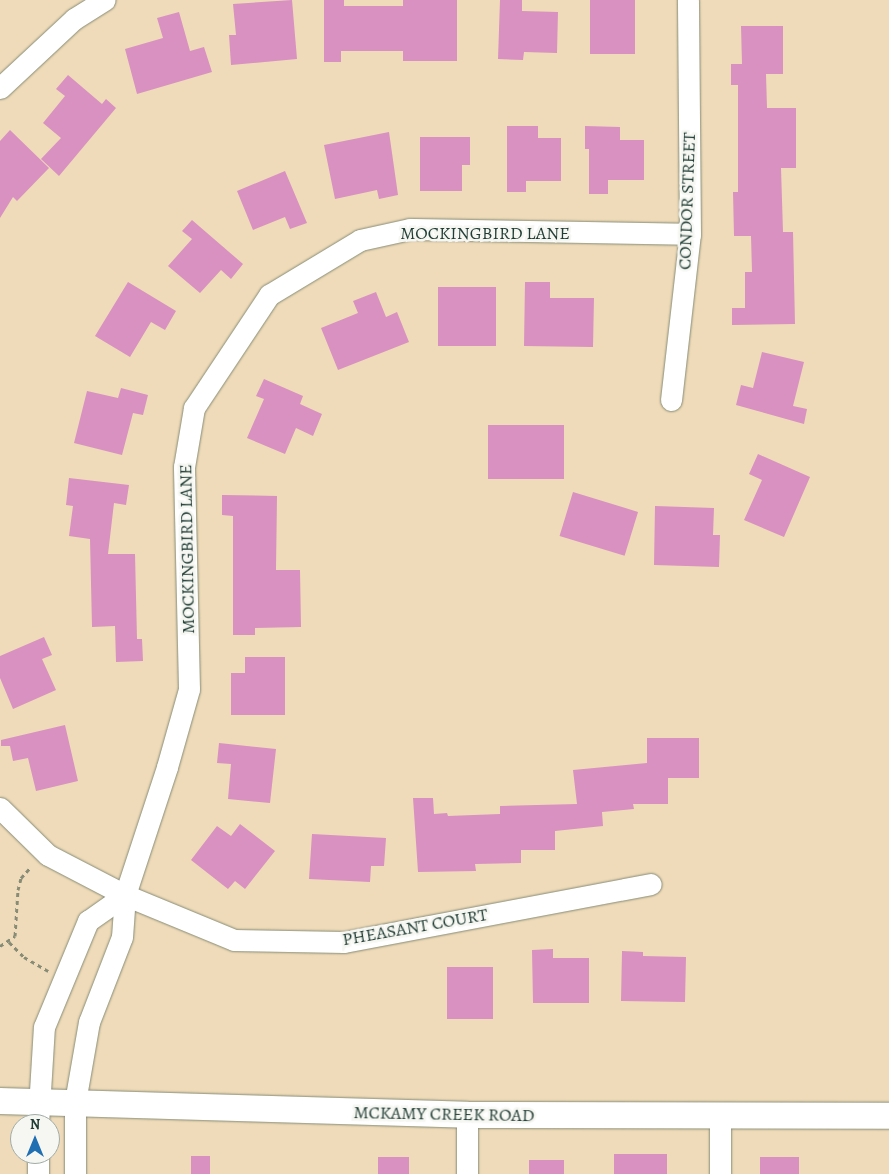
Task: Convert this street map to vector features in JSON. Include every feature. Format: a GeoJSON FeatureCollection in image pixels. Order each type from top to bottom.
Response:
{"type":"FeatureCollection","features":[{"type":"Feature","properties":{"kind":"street"},"geometry":{"type":"LineString","coordinates":[[0,88],[74,19],[104,0]]}},
{"type":"Feature","properties":{"kind":"street","name":"CONDOR STREET"},"geometry":{"type":"LineString","coordinates":[[671,400],[690,234],[688,0]]}},
{"type":"Feature","properties":{"kind":"street","name":"MOCKINGBIRD LANE"},"geometry":{"type":"LineString","coordinates":[[75,1174],[75,1102],[90,1022],[122,937],[125,895],[167,767],[188,689],[184,467],[194,408],[269,295],[360,240],[410,230],[690,234]]}},
{"type":"Feature","properties":{"kind":"street","name":"PHEASANT COURT"},"geometry":{"type":"LineString","coordinates":[[0,808],[48,855],[125,895],[234,940],[344,942],[651,884]]}},
{"type":"Feature","properties":{"kind":"street"},"geometry":{"type":"LineString","coordinates":[[38,1113],[44,1027],[88,921],[125,895]]}},
{"type":"Feature","properties":{"kind":"street","name":"MCKAMY CREEK ROAD"},"geometry":{"type":"LineString","coordinates":[[0,1101],[38,1113],[75,1102],[467,1115],[889,1116]]}},
{"type":"Feature","properties":{"kind":"street"},"geometry":{"type":"LineString","coordinates":[[466,1174],[467,1115]]}},
{"type":"Feature","properties":{"kind":"street"},"geometry":{"type":"LineString","coordinates":[[720,1116],[720,1174]]}},
{"type":"Feature","properties":{"kind":"path"},"geometry":{"type":"LineString","coordinates":[[0,946],[9,942],[15,936],[18,928],[21,878],[30,868]]}},
{"type":"Feature","properties":{"kind":"path"},"geometry":{"type":"LineString","coordinates":[[9,942],[24,957],[49,971]]}},
{"type":"Feature","properties":{"kind":"building"},"geometry":{"type":"Polygon","coordinates":[[[292,0],[297,59],[231,65],[229,35],[236,35],[233,4],[292,0]]]}},
{"type":"Feature","properties":{"kind":"building"},"geometry":{"type":"Polygon","coordinates":[[[324,0],[344,0],[344,6],[403,6],[403,0],[457,0],[457,61],[403,61],[403,51],[341,51],[341,62],[324,62],[324,0]]]}},
{"type":"Feature","properties":{"kind":"building"},"geometry":{"type":"Polygon","coordinates":[[[500,0],[522,0],[522,11],[558,12],[557,53],[524,52],[523,60],[498,59],[500,0]]]}},
{"type":"Feature","properties":{"kind":"building"},"geometry":{"type":"Polygon","coordinates":[[[590,0],[635,0],[635,54],[590,54],[590,0]]]}},
{"type":"Feature","properties":{"kind":"building"},"geometry":{"type":"Polygon","coordinates":[[[179,12],[190,51],[204,47],[212,72],[137,94],[125,49],[163,38],[157,18],[179,12]]]}},
{"type":"Feature","properties":{"kind":"building"},"geometry":{"type":"Polygon","coordinates":[[[741,26],[783,26],[783,74],[766,74],[767,108],[796,108],[796,168],[781,168],[783,232],[793,232],[795,324],[732,325],[732,308],[745,308],[745,272],[752,272],[751,236],[734,236],[733,192],[738,192],[738,85],[731,85],[731,64],[742,64],[741,26]]]}},
{"type":"Feature","properties":{"kind":"building"},"geometry":{"type":"Polygon","coordinates":[[[68,75],[102,104],[106,99],[116,108],[59,176],[41,159],[61,138],[43,123],[65,96],[56,89],[68,75]]]}},
{"type":"Feature","properties":{"kind":"building"},"geometry":{"type":"Polygon","coordinates":[[[507,126],[538,126],[538,138],[561,138],[561,181],[526,181],[526,192],[507,192],[507,126]]]}},
{"type":"Feature","properties":{"kind":"building"},"geometry":{"type":"Polygon","coordinates":[[[585,126],[620,127],[620,140],[644,140],[644,180],[608,180],[608,194],[589,194],[589,149],[585,149],[585,126]]]}},
{"type":"Feature","properties":{"kind":"building"},"geometry":{"type":"Polygon","coordinates":[[[10,130],[49,168],[17,201],[13,197],[0,218],[0,141],[10,130]]]}},
{"type":"Feature","properties":{"kind":"building"},"geometry":{"type":"Polygon","coordinates":[[[389,132],[398,195],[379,199],[377,190],[335,199],[324,145],[389,132]]]}},
{"type":"Feature","properties":{"kind":"building"},"geometry":{"type":"Polygon","coordinates":[[[420,137],[470,137],[470,165],[462,165],[462,191],[420,191],[420,137]]]}},
{"type":"Feature","properties":{"kind":"building"},"geometry":{"type":"Polygon","coordinates":[[[285,171],[307,223],[290,229],[285,217],[253,230],[237,191],[285,171]]]}},
{"type":"Feature","properties":{"kind":"building"},"geometry":{"type":"Polygon","coordinates":[[[192,220],[243,264],[231,279],[221,270],[200,293],[168,266],[192,239],[182,231],[192,220]]]}},
{"type":"Feature","properties":{"kind":"building"},"geometry":{"type":"Polygon","coordinates":[[[128,282],[176,311],[165,330],[151,322],[130,357],[95,336],[128,282]]]}},
{"type":"Feature","properties":{"kind":"building"},"geometry":{"type":"Polygon","coordinates":[[[525,282],[550,282],[550,298],[594,298],[593,347],[524,346],[525,282]]]}},
{"type":"Feature","properties":{"kind":"building"},"geometry":{"type":"Polygon","coordinates":[[[438,287],[496,287],[496,346],[438,346],[438,287]]]}},
{"type":"Feature","properties":{"kind":"building"},"geometry":{"type":"Polygon","coordinates":[[[376,292],[386,317],[397,312],[409,342],[338,370],[321,328],[358,313],[353,301],[376,292]]]}},
{"type":"Feature","properties":{"kind":"building"},"geometry":{"type":"Polygon","coordinates":[[[762,352],[804,362],[793,406],[807,409],[804,424],[736,405],[741,385],[753,388],[762,352]]]}},
{"type":"Feature","properties":{"kind":"building"},"geometry":{"type":"Polygon","coordinates":[[[264,379],[303,396],[300,404],[322,414],[313,436],[296,428],[285,454],[247,438],[264,399],[256,396],[264,379]]]}},
{"type":"Feature","properties":{"kind":"building"},"geometry":{"type":"Polygon","coordinates":[[[121,388],[148,395],[143,415],[133,413],[122,455],[74,443],[87,391],[118,398],[121,388]]]}},
{"type":"Feature","properties":{"kind":"building"},"geometry":{"type":"Polygon","coordinates":[[[488,425],[564,425],[564,479],[488,479],[488,425]]]}},
{"type":"Feature","properties":{"kind":"building"},"geometry":{"type":"Polygon","coordinates":[[[758,454],[810,477],[784,537],[744,520],[762,480],[749,474],[758,454]]]}},
{"type":"Feature","properties":{"kind":"building"},"geometry":{"type":"Polygon","coordinates":[[[69,478],[129,485],[126,505],[114,503],[108,554],[135,554],[137,639],[142,639],[143,661],[116,662],[115,626],[92,627],[90,539],[69,536],[73,506],[66,505],[69,478]]]}},
{"type":"Feature","properties":{"kind":"building"},"geometry":{"type":"Polygon","coordinates":[[[573,492],[638,512],[625,556],[560,536],[573,492]]]}},
{"type":"Feature","properties":{"kind":"building"},"geometry":{"type":"Polygon","coordinates":[[[222,495],[277,496],[276,570],[300,570],[301,627],[255,628],[255,635],[233,635],[233,516],[222,515],[222,495]]]}},
{"type":"Feature","properties":{"kind":"building"},"geometry":{"type":"Polygon","coordinates":[[[655,506],[714,508],[713,535],[720,535],[719,567],[654,565],[655,506]]]}},
{"type":"Feature","properties":{"kind":"building"},"geometry":{"type":"Polygon","coordinates":[[[44,637],[52,655],[42,659],[56,690],[13,709],[0,678],[0,656],[44,637]]]}},
{"type":"Feature","properties":{"kind":"building"},"geometry":{"type":"Polygon","coordinates":[[[245,657],[285,657],[285,715],[231,715],[231,673],[245,673],[245,657]]]}},
{"type":"Feature","properties":{"kind":"building"},"geometry":{"type":"Polygon","coordinates":[[[65,725],[78,781],[36,791],[28,758],[13,761],[10,746],[1,746],[1,740],[65,725]]]}},
{"type":"Feature","properties":{"kind":"building"},"geometry":{"type":"Polygon","coordinates":[[[647,738],[699,738],[699,778],[668,778],[668,804],[633,804],[634,809],[602,812],[603,826],[555,831],[555,850],[521,850],[521,863],[475,864],[476,871],[418,872],[413,798],[433,798],[434,814],[447,813],[448,816],[500,814],[500,806],[577,804],[573,770],[647,763],[647,738]]]}},
{"type":"Feature","properties":{"kind":"building"},"geometry":{"type":"Polygon","coordinates":[[[219,743],[276,749],[270,803],[228,799],[231,764],[217,763],[219,743]]]}},
{"type":"Feature","properties":{"kind":"building"},"geometry":{"type":"Polygon","coordinates":[[[240,824],[275,851],[245,889],[235,881],[228,889],[191,860],[217,826],[231,836],[240,824]]]}},
{"type":"Feature","properties":{"kind":"building"},"geometry":{"type":"Polygon","coordinates":[[[312,834],[386,838],[384,866],[371,866],[370,882],[309,879],[312,834]]]}},
{"type":"Feature","properties":{"kind":"building"},"geometry":{"type":"Polygon","coordinates":[[[553,949],[553,958],[589,958],[589,1003],[533,1003],[532,950],[553,949]]]}},
{"type":"Feature","properties":{"kind":"building"},"geometry":{"type":"Polygon","coordinates":[[[622,951],[643,952],[643,956],[686,957],[685,1002],[621,1001],[622,951]]]}},
{"type":"Feature","properties":{"kind":"building"},"geometry":{"type":"Polygon","coordinates":[[[447,967],[493,967],[493,1019],[447,1019],[447,967]]]}},
{"type":"Feature","properties":{"kind":"building"},"geometry":{"type":"Polygon","coordinates":[[[614,1154],[667,1154],[667,1174],[614,1174],[614,1154]]]}},
{"type":"Feature","properties":{"kind":"building"},"geometry":{"type":"Polygon","coordinates":[[[191,1156],[210,1156],[210,1174],[191,1174],[191,1156]]]}},
{"type":"Feature","properties":{"kind":"building"},"geometry":{"type":"Polygon","coordinates":[[[378,1157],[409,1157],[409,1174],[378,1174],[378,1157]]]}},
{"type":"Feature","properties":{"kind":"building"},"geometry":{"type":"Polygon","coordinates":[[[760,1157],[799,1157],[799,1174],[760,1174],[760,1157]]]}},
{"type":"Feature","properties":{"kind":"building"},"geometry":{"type":"Polygon","coordinates":[[[529,1160],[564,1160],[564,1174],[529,1174],[529,1160]]]}}]}
